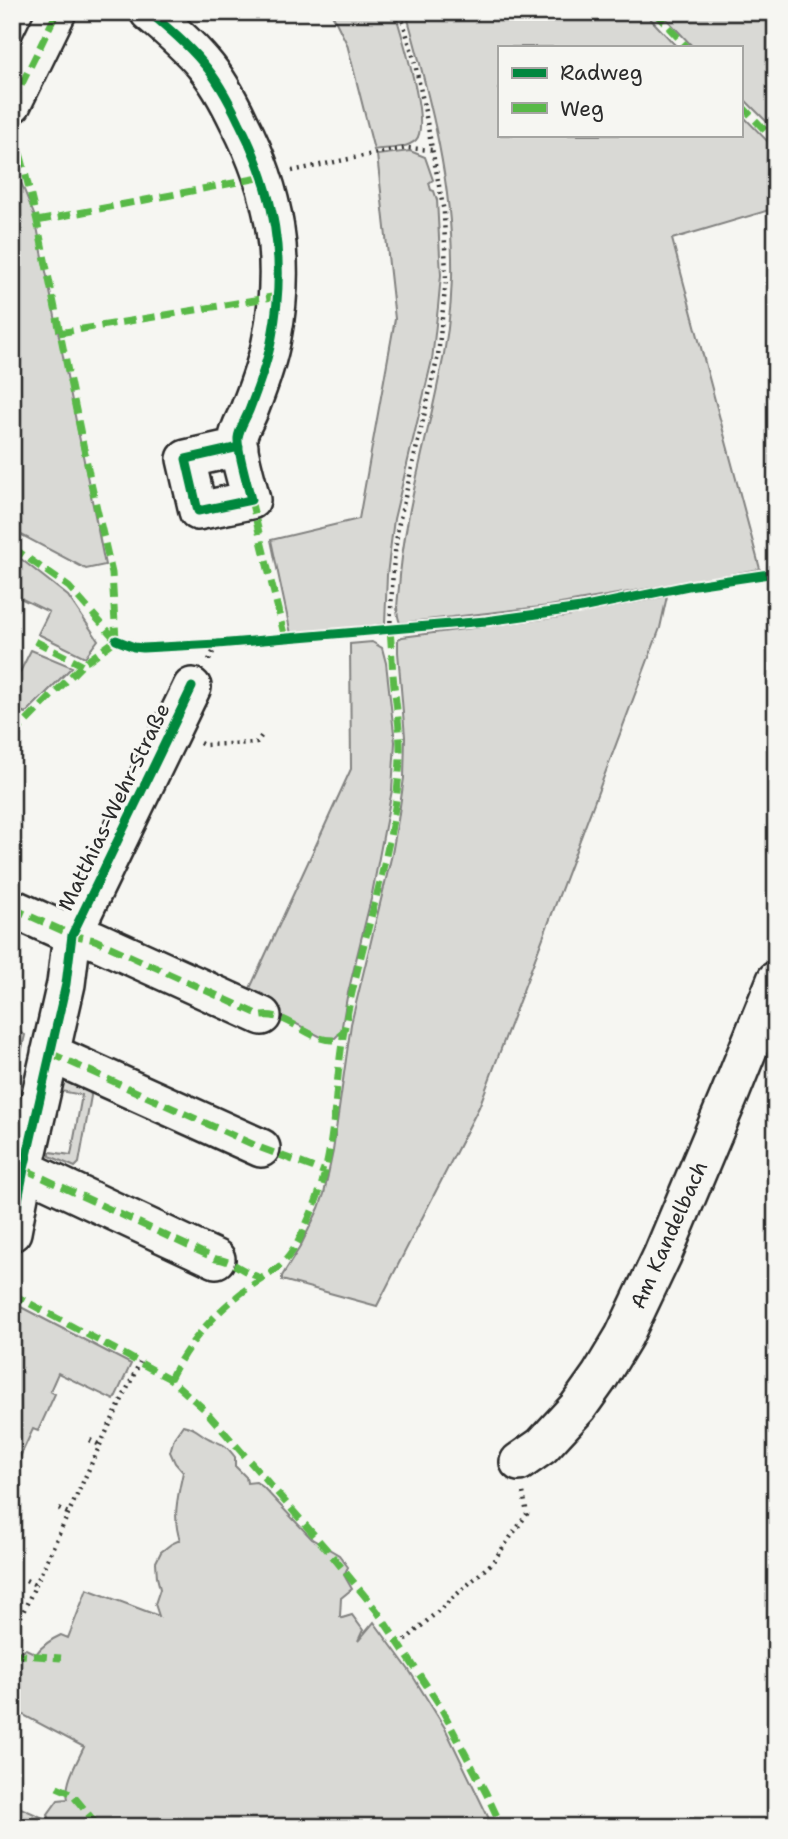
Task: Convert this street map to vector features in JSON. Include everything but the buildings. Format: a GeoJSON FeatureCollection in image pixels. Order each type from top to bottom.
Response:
{"type":"FeatureCollection","features":[{"type":"Feature","properties":{"kind":"street"},"geometry":{"type":"LineString","coordinates":[[12,104],[57,12]]}},
{"type":"Feature","properties":{"kind":"street"},"geometry":{"type":"LineString","coordinates":[[149,12],[192,51],[214,76],[248,138],[264,177],[277,236],[278,296],[272,338],[267,359],[238,436],[239,447]]}},
{"type":"Feature","properties":{"kind":"street","name":"Matthias-Wehr-Straße"},"geometry":{"type":"LineString","coordinates":[[12,1232],[66,984],[72,935],[192,687]]}},
{"type":"Feature","properties":{"kind":"street","name":"Matthias-Wehr-Straße"},"geometry":{"type":"LineString","coordinates":[[12,908],[72,935],[95,940],[262,1016]]}},
{"type":"Feature","properties":{"kind":"street","name":"Am Kandelbach"},"geometry":{"type":"LineString","coordinates":[[519,1462],[542,1446],[579,1407],[624,1336],[662,1256],[776,980]]}},
{"type":"Feature","properties":{"kind":"street"},"geometry":{"type":"LineString","coordinates":[[50,1053],[261,1148]]}},
{"type":"Feature","properties":{"kind":"street"},"geometry":{"type":"LineString","coordinates":[[24,1169],[216,1259]]}},
{"type":"Feature","properties":{"kind":"path"},"geometry":{"type":"LineString","coordinates":[[390,629],[398,527],[432,387],[442,328],[446,280],[444,212],[414,59],[400,12]]}},
{"type":"Feature","properties":{"kind":"path"},"geometry":{"type":"LineString","coordinates":[[264,177],[387,151],[408,148],[432,150]]}},
{"type":"Feature","properties":{"kind":"path"},"geometry":{"type":"LineString","coordinates":[[191,739],[204,745],[256,743],[263,734]]}},
{"type":"Feature","properties":{"kind":"path"},"geometry":{"type":"LineString","coordinates":[[12,1636],[140,1362]]}},
{"type":"Feature","properties":{"kind":"path"},"geometry":{"type":"LineString","coordinates":[[90,1440],[100,1444]]}},
{"type":"Feature","properties":{"kind":"path"},"geometry":{"type":"LineString","coordinates":[[400,1645],[492,1563],[527,1514],[519,1462]]}},
{"type":"Feature","properties":{"kind":"path"},"geometry":{"type":"LineString","coordinates":[[59,1509],[68,1513]]}},
{"type":"Feature","properties":{"kind":"path"},"geometry":{"type":"LineString","coordinates":[[26,1580],[36,1585]]}},
{"type":"Feature","properties":{"kind":"shaded area"},"geometry":{"type":"Polygon","coordinates":[[[331,12],[395,12],[418,99],[420,131],[412,143],[402,147],[374,150],[347,44],[331,12]]]}},
{"type":"Feature","properties":{"kind":"shaded area"},"geometry":{"type":"Polygon","coordinates":[[[406,12],[644,12],[676,46],[498,46],[498,136],[742,136],[742,115],[776,150],[776,208],[672,239],[760,569],[549,606],[400,623],[397,605],[405,535],[443,357],[452,278],[452,244],[445,177],[424,77],[406,12]]]}},
{"type":"Feature","properties":{"kind":"shaded area"},"geometry":{"type":"Polygon","coordinates":[[[660,12],[776,12],[776,131],[742,97],[742,46],[692,46],[660,12]]]}},
{"type":"Feature","properties":{"kind":"shaded area"},"geometry":{"type":"Polygon","coordinates":[[[410,151],[425,157],[433,180],[429,183],[437,200],[441,275],[432,360],[394,519],[387,575],[385,624],[291,634],[271,540],[359,519],[395,319],[377,155],[410,151]]]}},
{"type":"Feature","properties":{"kind":"shaded area"},"geometry":{"type":"Polygon","coordinates":[[[12,160],[35,217],[105,565],[86,569],[12,530],[12,160]]]}},
{"type":"Feature","properties":{"kind":"shaded area"},"geometry":{"type":"Polygon","coordinates":[[[12,552],[68,596],[98,640],[85,657],[38,634],[49,612],[12,594],[12,552]]]}},
{"type":"Feature","properties":{"kind":"shaded area"},"geometry":{"type":"Polygon","coordinates":[[[667,596],[660,628],[479,1107],[377,1306],[282,1280],[324,1194],[333,1151],[351,1024],[392,854],[404,778],[405,737],[398,639],[567,616],[667,596]]]}},
{"type":"Feature","properties":{"kind":"shaded area"},"geometry":{"type":"Polygon","coordinates":[[[372,642],[382,648],[386,663],[395,742],[392,790],[341,1032],[335,1038],[321,1037],[246,997],[351,769],[350,644],[372,642]]]}},
{"type":"Feature","properties":{"kind":"shaded area"},"geometry":{"type":"Polygon","coordinates":[[[31,650],[72,667],[26,713],[12,708],[12,688],[31,650]]]}},
{"type":"Feature","properties":{"kind":"shaded area"},"geometry":{"type":"Polygon","coordinates":[[[12,1029],[25,1035],[20,1057],[12,1071],[12,1029]]]}},
{"type":"Feature","properties":{"kind":"shaded area"},"geometry":{"type":"Polygon","coordinates":[[[65,1081],[90,1091],[91,1096],[79,1163],[75,1167],[50,1156],[50,1152],[71,1155],[82,1095],[61,1091],[65,1081]]]}},
{"type":"Feature","properties":{"kind":"shaded area"},"geometry":{"type":"Polygon","coordinates":[[[15,1304],[131,1364],[114,1400],[58,1373],[50,1391],[55,1394],[38,1431],[33,1429],[13,1472],[17,1474],[12,1485],[12,1309],[15,1304]]]}},
{"type":"Feature","properties":{"kind":"shaded area"},"geometry":{"type":"Polygon","coordinates":[[[183,1425],[226,1447],[235,1457],[235,1466],[246,1477],[247,1483],[256,1482],[263,1487],[312,1539],[339,1555],[348,1567],[344,1575],[352,1589],[341,1598],[340,1616],[342,1618],[352,1615],[363,1630],[358,1641],[374,1622],[409,1670],[445,1728],[493,1827],[12,1827],[12,1804],[50,1821],[48,1814],[58,1800],[68,1799],[69,1779],[84,1747],[12,1709],[12,1654],[26,1649],[36,1654],[61,1635],[68,1638],[87,1589],[159,1616],[155,1604],[160,1589],[156,1562],[161,1552],[180,1540],[176,1515],[183,1472],[170,1452],[174,1438],[183,1425]]]}},
{"type":"Feature","properties":{"kind":"marked path"},"geometry":{"type":"LineString","coordinates":[[12,104],[57,12]]}},
{"type":"Feature","properties":{"kind":"marked path"},"geometry":{"type":"LineString","coordinates":[[654,12],[686,46]]}},
{"type":"Feature","properties":{"kind":"marked path"},"geometry":{"type":"LineString","coordinates":[[742,106],[776,142]]}},
{"type":"Feature","properties":{"kind":"marked path"},"geometry":{"type":"LineString","coordinates":[[12,135],[22,160],[37,221],[112,573],[116,640]]}},
{"type":"Feature","properties":{"kind":"marked path"},"geometry":{"type":"LineString","coordinates":[[37,221],[264,177]]}},
{"type":"Feature","properties":{"kind":"marked path"},"geometry":{"type":"LineString","coordinates":[[59,333],[278,296]]}},
{"type":"Feature","properties":{"kind":"marked path"},"geometry":{"type":"LineString","coordinates":[[251,500],[285,638]]}},
{"type":"Feature","properties":{"kind":"marked path"},"geometry":{"type":"LineString","coordinates":[[12,547],[69,587],[120,642]]}},
{"type":"Feature","properties":{"kind":"marked path"},"geometry":{"type":"LineString","coordinates":[[170,1379],[192,1343],[209,1322],[240,1294],[286,1260],[308,1221],[322,1183],[330,1146],[344,1031],[383,870],[395,805],[400,742],[390,629]]}},
{"type":"Feature","properties":{"kind":"marked path"},"geometry":{"type":"LineString","coordinates":[[12,736],[82,665],[116,640]]}},
{"type":"Feature","properties":{"kind":"marked path"},"geometry":{"type":"LineString","coordinates":[[35,641],[82,665]]}},
{"type":"Feature","properties":{"kind":"marked path"},"geometry":{"type":"LineString","coordinates":[[12,908],[72,935],[95,940],[262,1016],[281,1018],[315,1036],[334,1040],[344,1032]]}},
{"type":"Feature","properties":{"kind":"marked path"},"geometry":{"type":"LineString","coordinates":[[50,1053],[261,1148],[325,1172]]}},
{"type":"Feature","properties":{"kind":"marked path"},"geometry":{"type":"LineString","coordinates":[[24,1169],[262,1278]]}},
{"type":"Feature","properties":{"kind":"marked path"},"geometry":{"type":"LineString","coordinates":[[12,1294],[170,1379],[204,1409],[377,1611],[439,1704],[502,1827]]}},
{"type":"Feature","properties":{"kind":"marked path"},"geometry":{"type":"LineString","coordinates":[[12,1654],[61,1658]]}},
{"type":"Feature","properties":{"kind":"marked path"},"geometry":{"type":"LineString","coordinates":[[57,1787],[71,1793],[94,1821],[91,1827]]}},
{"type":"Feature","properties":{"kind":"cycle path"},"geometry":{"type":"LineString","coordinates":[[149,12],[190,49],[208,70],[231,106],[261,174],[275,227],[278,280],[270,346],[260,382],[238,438],[251,500],[198,511],[186,459],[239,447]]}},
{"type":"Feature","properties":{"kind":"cycle path"},"geometry":{"type":"LineString","coordinates":[[116,640],[143,648],[486,621],[581,608],[688,586],[776,573]]}},
{"type":"Feature","properties":{"kind":"cycle path"},"geometry":{"type":"LineString","coordinates":[[12,1232],[66,984],[72,935],[192,687]]}}]}
